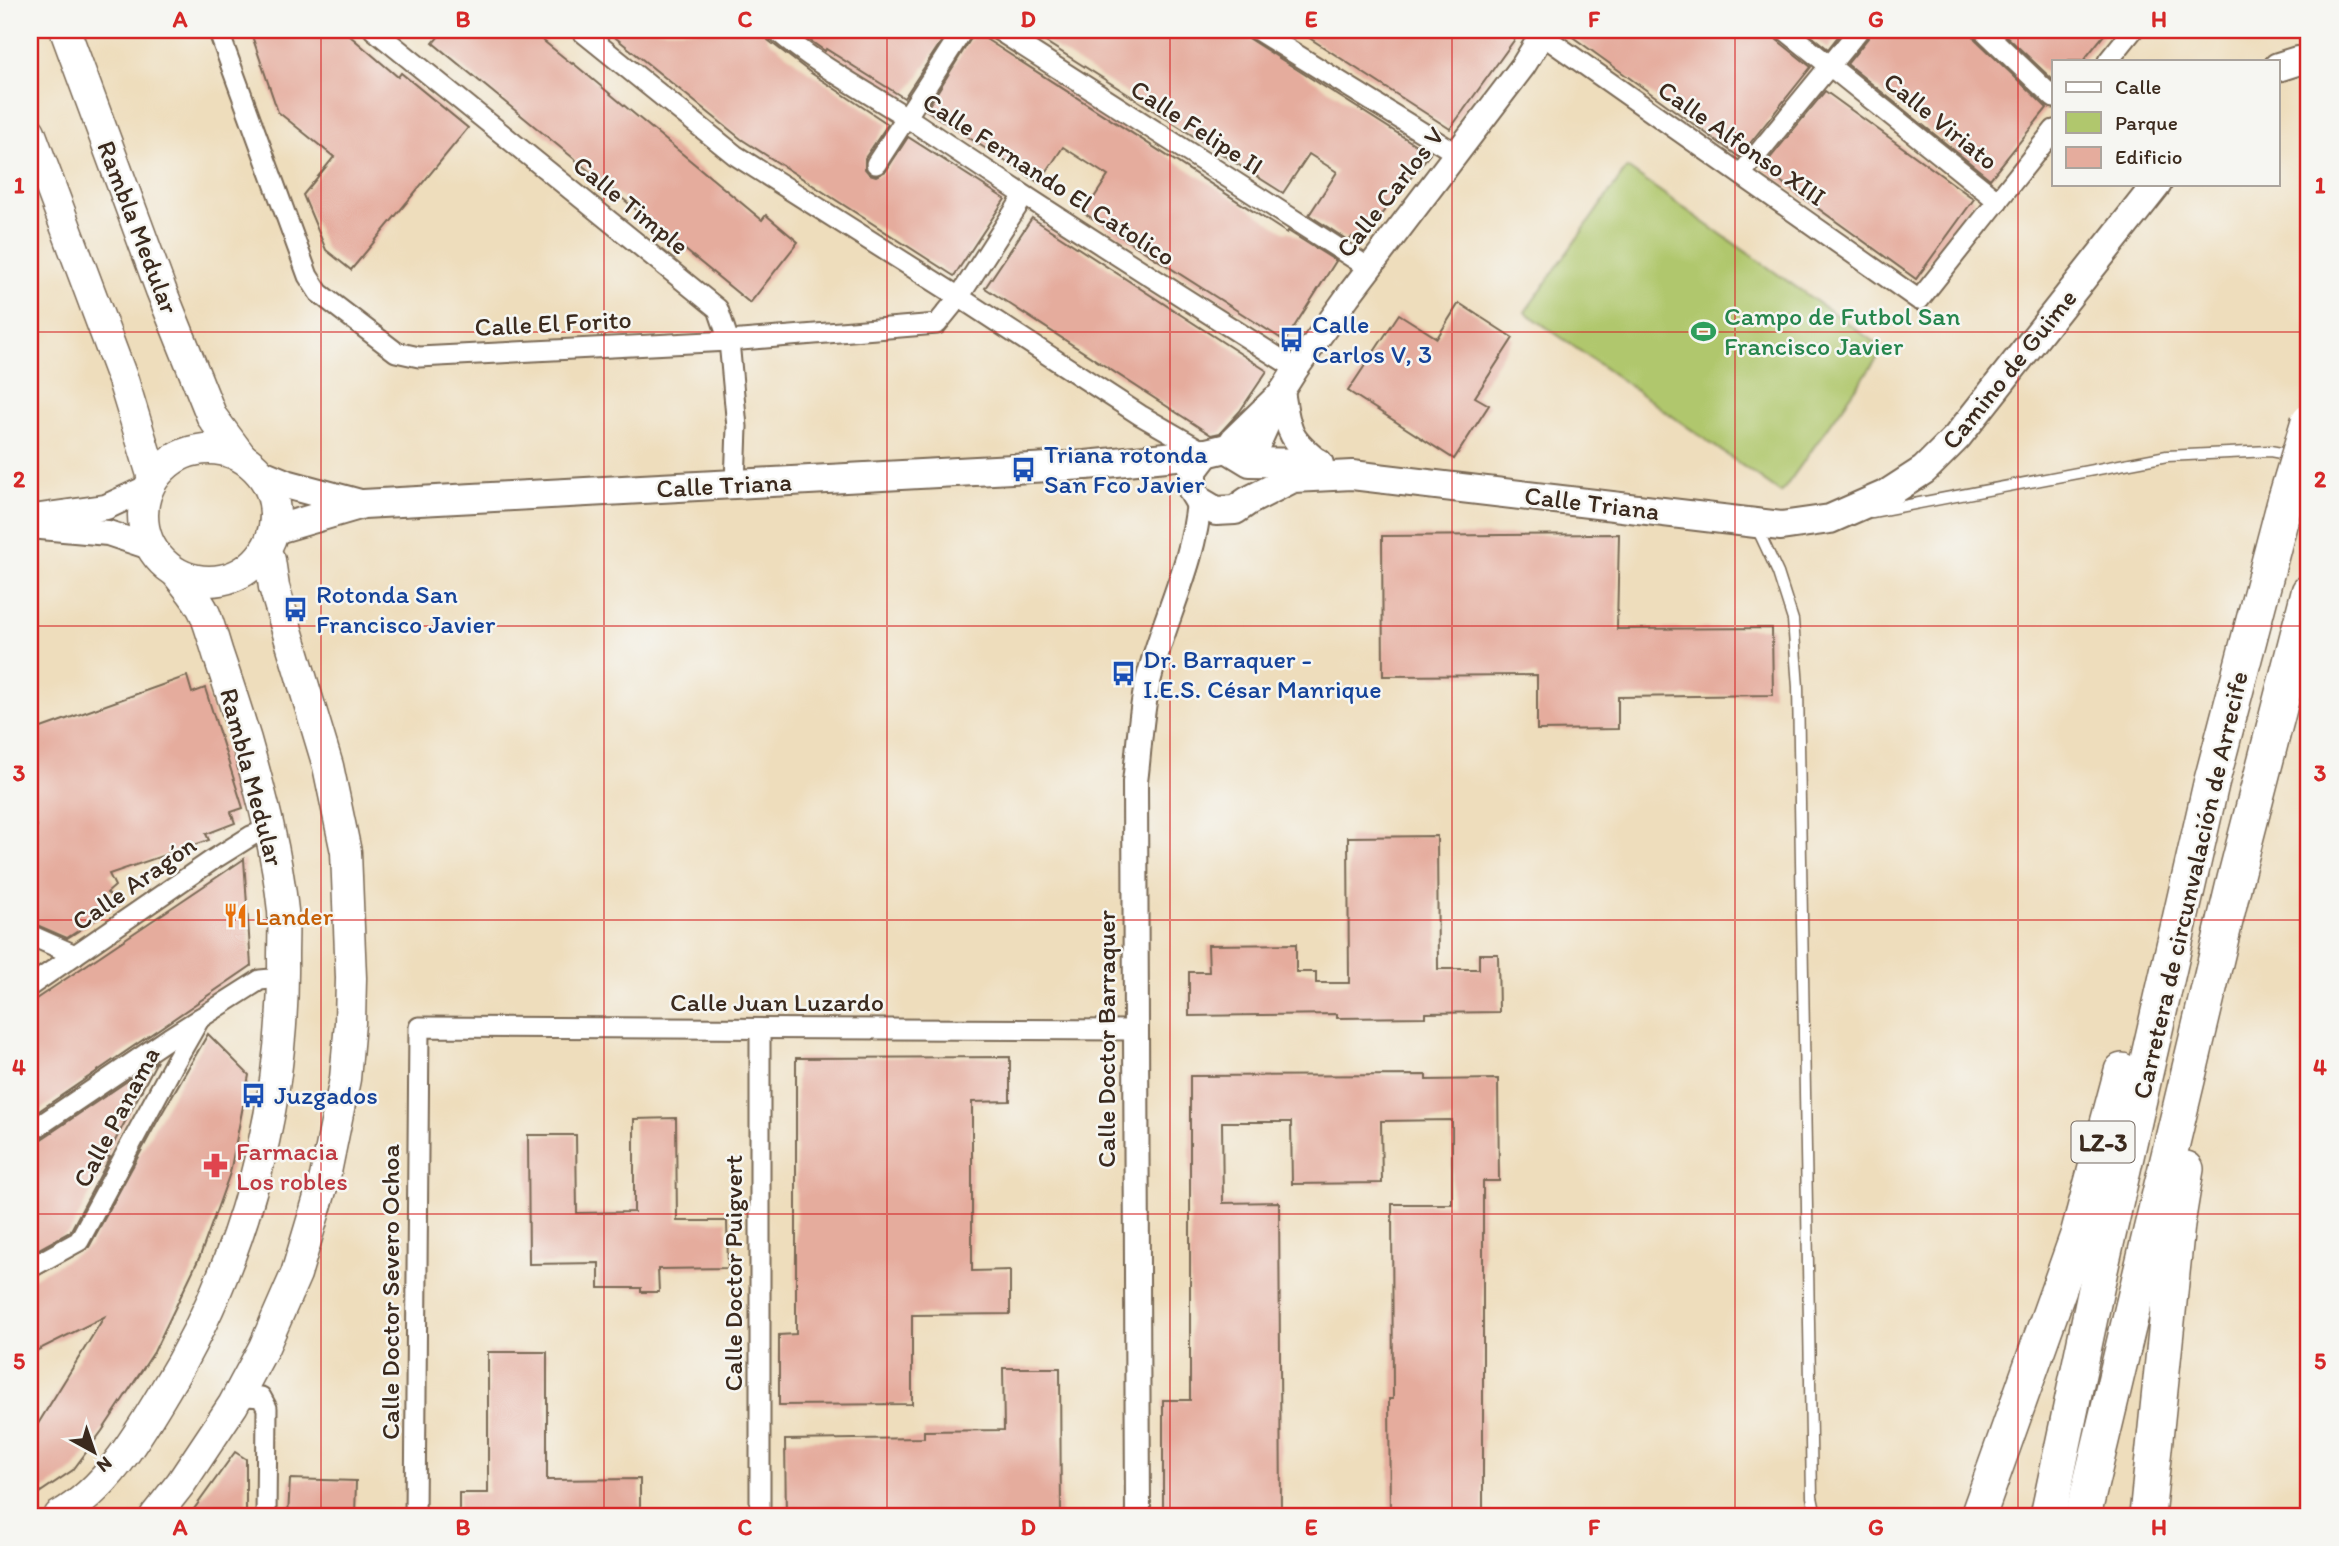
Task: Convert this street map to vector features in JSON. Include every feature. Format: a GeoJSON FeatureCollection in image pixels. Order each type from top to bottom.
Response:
{"type":"FeatureCollection","features":[{"type":"Feature","properties":{"kind":"highway","name":"Carretera de circunvalación de Arrecife"},"geometry":{"type":"LineString","coordinates":[[2048,1516],[2103,1256],[2211,784],[2309,421]]}},
{"type":"Feature","properties":{"kind":"highway","name":"Carretera de circunvalación de Arrecife"},"geometry":{"type":"LineString","coordinates":[[2082,1516],[2235,879],[2309,592]]}},
{"type":"Feature","properties":{"kind":"highway","name":"LZ-3"},"geometry":{"type":"LineString","coordinates":[[1978,1516],[2078,1235],[2173,882],[2211,784]]}},
{"type":"Feature","properties":{"kind":"highway","name":"LZ-3"},"geometry":{"type":"LineString","coordinates":[[2147,1516],[2177,1224],[2235,879]]}},
{"type":"Feature","properties":{"kind":"main road","name":"Rambla Medular"},"geometry":{"type":"LineString","coordinates":[[65,30],[161,290],[207,404],[221,431],[252,465]]}},
{"type":"Feature","properties":{"kind":"main road"},"geometry":{"type":"LineString","coordinates":[[2280,66],[2297,61],[2309,61]]}},
{"type":"Feature","properties":{"kind":"main road"},"geometry":{"type":"LineString","coordinates":[[30,132],[123,380],[150,483]]}},
{"type":"Feature","properties":{"kind":"main road","name":"Camino de Guime"},"geometry":{"type":"LineString","coordinates":[[1830,519],[1886,494],[1924,470],[1957,438],[2155,186]]}},
{"type":"Feature","properties":{"kind":"main road"},"geometry":{"type":"LineString","coordinates":[[155,1516],[181,1483],[233,1405],[264,1347],[296,1274],[325,1177],[345,1079],[351,1023],[351,917],[346,852],[328,766],[274,587],[269,541],[276,514],[274,498],[252,465],[225,450],[205,448],[184,453],[167,463],[150,483],[142,508],[143,528],[150,547],[162,563],[178,575],[202,582],[225,580],[247,570],[269,541]]}},
{"type":"Feature","properties":{"kind":"main road"},"geometry":{"type":"LineString","coordinates":[[1241,505],[1255,482],[1228,455],[1193,470],[1196,496],[1216,511],[1241,505],[1293,478],[1352,475]]}},
{"type":"Feature","properties":{"kind":"main road","name":"Calle Triana"},"geometry":{"type":"LineString","coordinates":[[252,465],[286,484],[363,504],[789,483],[1228,455],[1264,461],[1321,464],[1352,475],[1781,526],[1830,519]]}},
{"type":"Feature","properties":{"kind":"main road","name":"Calle Triana"},"geometry":{"type":"LineString","coordinates":[[1086,465],[1158,470],[1196,496]]}},
{"type":"Feature","properties":{"kind":"main road","name":"Calle Triana"},"geometry":{"type":"LineString","coordinates":[[269,541],[363,504]]}},
{"type":"Feature","properties":{"kind":"main road","name":"Rambla Medular"},"geometry":{"type":"LineString","coordinates":[[59,1516],[83,1499],[117,1462],[161,1397],[205,1318],[244,1213],[261,1150],[273,1095],[283,1018],[283,912],[271,828],[239,717],[204,612],[178,575]]}},
{"type":"Feature","properties":{"kind":"street","name":"Calle El Forito"},"geometry":{"type":"LineString","coordinates":[[218,30],[308,276],[319,293],[397,352],[419,357],[729,341],[937,324],[959,297],[1024,197]]}},
{"type":"Feature","properties":{"kind":"street","name":"Calle Timple"},"geometry":{"type":"LineString","coordinates":[[374,30],[718,309],[729,341],[737,427],[735,484]]}},
{"type":"Feature","properties":{"kind":"street"},"geometry":{"type":"LineString","coordinates":[[580,30],[735,155],[1140,415],[1228,455]]}},
{"type":"Feature","properties":{"kind":"street","name":"Calle Fernando El Catolico"},"geometry":{"type":"LineString","coordinates":[[776,30],[797,48],[906,117],[1024,197],[1296,369]]}},
{"type":"Feature","properties":{"kind":"street"},"geometry":{"type":"LineString","coordinates":[[876,164],[963,30]]}},
{"type":"Feature","properties":{"kind":"street","name":"Calle Felipe II"},"geometry":{"type":"LineString","coordinates":[[998,30],[1368,268]]}},
{"type":"Feature","properties":{"kind":"street"},"geometry":{"type":"LineString","coordinates":[[1257,30],[1457,154]]}},
{"type":"Feature","properties":{"kind":"street","name":"Calle Viriato"},"geometry":{"type":"LineString","coordinates":[[1784,30],[1998,201]]}},
{"type":"Feature","properties":{"kind":"street"},"geometry":{"type":"LineString","coordinates":[[1741,174],[1859,30]]}},
{"type":"Feature","properties":{"kind":"street"},"geometry":{"type":"LineString","coordinates":[[1983,30],[2052,96]]}},
{"type":"Feature","properties":{"kind":"street"},"geometry":{"type":"LineString","coordinates":[[2109,60],[2133,30]]}},
{"type":"Feature","properties":{"kind":"street","name":"Calle Carlos V"},"geometry":{"type":"LineString","coordinates":[[1228,455],[1282,391],[1368,268],[1523,66],[1541,31]]}},
{"type":"Feature","properties":{"kind":"street","name":"Calle Alfonso XIII"},"geometry":{"type":"LineString","coordinates":[[1541,31],[1919,300],[1998,201]]}},
{"type":"Feature","properties":{"kind":"street"},"geometry":{"type":"LineString","coordinates":[[1998,201],[2052,133]]}},
{"type":"Feature","properties":{"kind":"street"},"geometry":{"type":"LineString","coordinates":[[1282,391],[1290,431],[1297,444],[1321,464]]}},
{"type":"Feature","properties":{"kind":"street"},"geometry":{"type":"LineString","coordinates":[[30,518],[106,507],[150,483]]}},
{"type":"Feature","properties":{"kind":"street","name":"Calle Doctor Barraquer"},"geometry":{"type":"LineString","coordinates":[[1138,1516],[1135,782],[1147,687],[1186,568],[1197,524],[1196,496]]}},
{"type":"Feature","properties":{"kind":"street","name":"Calle Doctor Barraquer"},"geometry":{"type":"LineString","coordinates":[[1186,568],[1213,522],[1241,505]]}},
{"type":"Feature","properties":{"kind":"street"},"geometry":{"type":"LineString","coordinates":[[30,526],[108,533],[150,547]]}},
{"type":"Feature","properties":{"kind":"street","name":"Calle Aragón"},"geometry":{"type":"LineString","coordinates":[[30,986],[211,861],[251,836],[271,828]]}},
{"type":"Feature","properties":{"kind":"street"},"geometry":{"type":"LineString","coordinates":[[30,935],[75,956]]}},
{"type":"Feature","properties":{"kind":"street"},"geometry":{"type":"LineString","coordinates":[[30,1132],[260,980],[284,981]]}},
{"type":"Feature","properties":{"kind":"street","name":"Calle Panama"},"geometry":{"type":"LineString","coordinates":[[30,1268],[79,1241],[176,1059],[201,1018]]}},
{"type":"Feature","properties":{"kind":"street","name":"Calle Juan Luzardo"},"geometry":{"type":"LineString","coordinates":[[419,1027],[1135,1030]]}},
{"type":"Feature","properties":{"kind":"street","name":"Calle Doctor Severo Ochoa"},"geometry":{"type":"LineString","coordinates":[[415,1516],[419,1027]]}},
{"type":"Feature","properties":{"kind":"street","name":"Calle Doctor Puigvert"},"geometry":{"type":"LineString","coordinates":[[760,1029],[760,1516]]}},
{"type":"Feature","properties":{"kind":"street"},"geometry":{"type":"LineString","coordinates":[[233,1405],[248,1396],[261,1397],[267,1408],[266,1516]]}},
{"type":"Feature","properties":{"kind":"lane"},"geometry":{"type":"LineString","coordinates":[[1830,519],[2167,456],[2270,451],[2309,459]]}},
{"type":"Feature","properties":{"kind":"lane"},"geometry":{"type":"LineString","coordinates":[[1754,523],[1778,573],[1793,620],[1798,687],[1804,932],[1808,1369],[1812,1497],[1816,1516]]}},
{"type":"Feature","properties":{"kind":"green space","name":"Campo de Futbol San Francisco Javier"},"geometry":{"type":"Polygon","coordinates":[[[1627,168],[1884,349],[1781,493],[1525,312],[1627,168]]]}},
{"type":"Feature","properties":{"kind":"building"},"geometry":{"type":"Polygon","coordinates":[[[250,30],[343,30],[398,77],[401,73],[468,128],[351,270],[326,250],[303,195],[334,157],[278,112],[250,30]]]}},
{"type":"Feature","properties":{"kind":"building"},"geometry":{"type":"Polygon","coordinates":[[[444,30],[530,30],[762,220],[766,215],[798,242],[750,303],[433,43],[444,30]]]}},
{"type":"Feature","properties":{"kind":"building"},"geometry":{"type":"Polygon","coordinates":[[[606,30],[764,30],[768,40],[811,73],[888,124],[865,158],[865,169],[869,174],[876,176],[886,171],[908,137],[1005,199],[954,276],[741,139],[606,30]]]}},
{"type":"Feature","properties":{"kind":"building"},"geometry":{"type":"Polygon","coordinates":[[[795,30],[949,30],[904,98],[795,30]]]}},
{"type":"Feature","properties":{"kind":"building"},"geometry":{"type":"Polygon","coordinates":[[[1027,30],[1235,30],[1430,154],[1359,242],[1352,237],[1349,241],[1309,215],[1337,172],[1309,154],[1283,193],[1027,30]]]}},
{"type":"Feature","properties":{"kind":"building"},"geometry":{"type":"Polygon","coordinates":[[[1297,30],[1502,30],[1515,39],[1450,129],[1297,30]]]}},
{"type":"Feature","properties":{"kind":"building"},"geometry":{"type":"Polygon","coordinates":[[[1563,30],[1773,30],[1777,40],[1811,67],[1739,157],[1563,30]]]}},
{"type":"Feature","properties":{"kind":"building"},"geometry":{"type":"Polygon","coordinates":[[[1804,30],[1843,30],[1828,49],[1804,30]]]}},
{"type":"Feature","properties":{"kind":"building"},"geometry":{"type":"Polygon","coordinates":[[[1871,30],[1971,30],[1975,39],[2047,108],[1990,179],[1847,64],[1868,38],[1871,30]]]}},
{"type":"Feature","properties":{"kind":"building"},"geometry":{"type":"Polygon","coordinates":[[[2000,30],[2108,30],[2084,60],[2052,60],[2052,79],[2000,30]]]}},
{"type":"Feature","properties":{"kind":"building"},"geometry":{"type":"Polygon","coordinates":[[[975,32],[1287,233],[1288,231],[1336,261],[1285,341],[1084,213],[1108,176],[1063,147],[1039,183],[926,110],[975,32]]]}},
{"type":"Feature","properties":{"kind":"building"},"geometry":{"type":"Polygon","coordinates":[[[1825,91],[1974,199],[1916,279],[1762,168],[1825,91]]]}},
{"type":"Feature","properties":{"kind":"building"},"geometry":{"type":"Polygon","coordinates":[[[1032,218],[1267,371],[1240,411],[1220,433],[1211,435],[985,288],[1032,218]]]}},
{"type":"Feature","properties":{"kind":"building"},"geometry":{"type":"Polygon","coordinates":[[[1459,303],[1513,338],[1475,397],[1489,405],[1454,459],[1348,391],[1399,314],[1437,338],[1459,303]]]}},
{"type":"Feature","properties":{"kind":"building"},"geometry":{"type":"Polygon","coordinates":[[[1619,534],[1617,629],[1772,628],[1773,695],[1618,697],[1618,729],[1537,730],[1537,675],[1383,676],[1382,536],[1619,534]]]}},
{"type":"Feature","properties":{"kind":"building"},"geometry":{"type":"Polygon","coordinates":[[[187,676],[192,693],[205,688],[243,808],[231,812],[235,823],[206,834],[209,840],[109,874],[115,886],[107,893],[120,904],[67,938],[30,922],[30,838],[37,826],[30,812],[30,732],[187,676]]]}},
{"type":"Feature","properties":{"kind":"building"},"geometry":{"type":"Polygon","coordinates":[[[1437,836],[1438,969],[1479,969],[1479,954],[1498,954],[1499,1012],[1425,1013],[1425,1017],[1337,1018],[1337,1014],[1189,1016],[1189,972],[1209,972],[1208,945],[1296,944],[1296,972],[1316,972],[1316,983],[1349,983],[1348,837],[1437,836]]]}},
{"type":"Feature","properties":{"kind":"building"},"geometry":{"type":"Polygon","coordinates":[[[244,859],[251,966],[30,1117],[30,1003],[244,859]]]}},
{"type":"Feature","properties":{"kind":"building"},"geometry":{"type":"Polygon","coordinates":[[[208,1034],[249,1075],[230,1173],[200,1256],[154,1352],[102,1431],[73,1470],[30,1499],[30,1431],[36,1427],[104,1317],[30,1354],[30,1280],[89,1247],[208,1034]]]}},
{"type":"Feature","properties":{"kind":"building"},"geometry":{"type":"Polygon","coordinates":[[[1010,1057],[1010,1101],[972,1102],[972,1271],[1010,1270],[1010,1314],[912,1315],[912,1404],[779,1405],[779,1335],[796,1334],[796,1058],[1010,1057]]]}},
{"type":"Feature","properties":{"kind":"building"},"geometry":{"type":"Polygon","coordinates":[[[157,1061],[70,1232],[30,1254],[30,1144],[37,1142],[157,1061]]]}},
{"type":"Feature","properties":{"kind":"building"},"geometry":{"type":"Polygon","coordinates":[[[1426,1075],[1426,1080],[1498,1079],[1499,1181],[1483,1181],[1483,1516],[1390,1516],[1389,1399],[1393,1399],[1392,1204],[1452,1204],[1452,1120],[1381,1121],[1382,1183],[1292,1184],[1291,1122],[1222,1122],[1223,1203],[1279,1202],[1281,1516],[1163,1516],[1163,1400],[1190,1400],[1190,1076],[1426,1075]]]}},
{"type":"Feature","properties":{"kind":"building"},"geometry":{"type":"Polygon","coordinates":[[[676,1118],[677,1221],[727,1221],[728,1268],[658,1269],[659,1292],[641,1292],[641,1288],[599,1288],[599,1263],[529,1264],[528,1135],[576,1135],[577,1213],[634,1212],[634,1119],[676,1118]]]}},
{"type":"Feature","properties":{"kind":"building"},"geometry":{"type":"Polygon","coordinates":[[[488,1352],[547,1352],[547,1480],[640,1479],[640,1516],[459,1516],[459,1493],[488,1493],[488,1352]]]}},
{"type":"Feature","properties":{"kind":"building"},"geometry":{"type":"Polygon","coordinates":[[[1003,1368],[1060,1368],[1061,1516],[786,1516],[785,1440],[924,1438],[924,1431],[1004,1430],[1003,1368]]]}},
{"type":"Feature","properties":{"kind":"building"},"geometry":{"type":"Polygon","coordinates":[[[235,1452],[246,1459],[246,1516],[189,1516],[235,1452]]]}},
{"type":"Feature","properties":{"kind":"building"},"geometry":{"type":"Polygon","coordinates":[[[290,1479],[356,1481],[355,1516],[288,1516],[290,1479]]]}},
{"type":"Feature","properties":{"kind":"place","name":"Campo de Futbol San Francisco Javier"},"geometry":{"type":"Point","coordinates":[1704,331]}},
{"type":"Feature","properties":{"kind":"place","name":"Calle Carlos V, 3"},"geometry":{"type":"Point","coordinates":[1292,339]}},
{"type":"Feature","properties":{"kind":"place","name":"Triana rotonda San Fco Javier"},"geometry":{"type":"Point","coordinates":[1024,469]}},
{"type":"Feature","properties":{"kind":"place","name":"Rotonda San Francisco Javier"},"geometry":{"type":"Point","coordinates":[296,609]}},
{"type":"Feature","properties":{"kind":"place","name":"Dr. Barraquer - I.E.S. César Manrique"},"geometry":{"type":"Point","coordinates":[1123,674]}},
{"type":"Feature","properties":{"kind":"place","name":"Lander"},"geometry":{"type":"Point","coordinates":[235,916]}},
{"type":"Feature","properties":{"kind":"place","name":"Juzgados"},"geometry":{"type":"Point","coordinates":[254,1095]}},
{"type":"Feature","properties":{"kind":"place","name":"Farmacia Los robles"},"geometry":{"type":"Point","coordinates":[216,1166]}}]}
